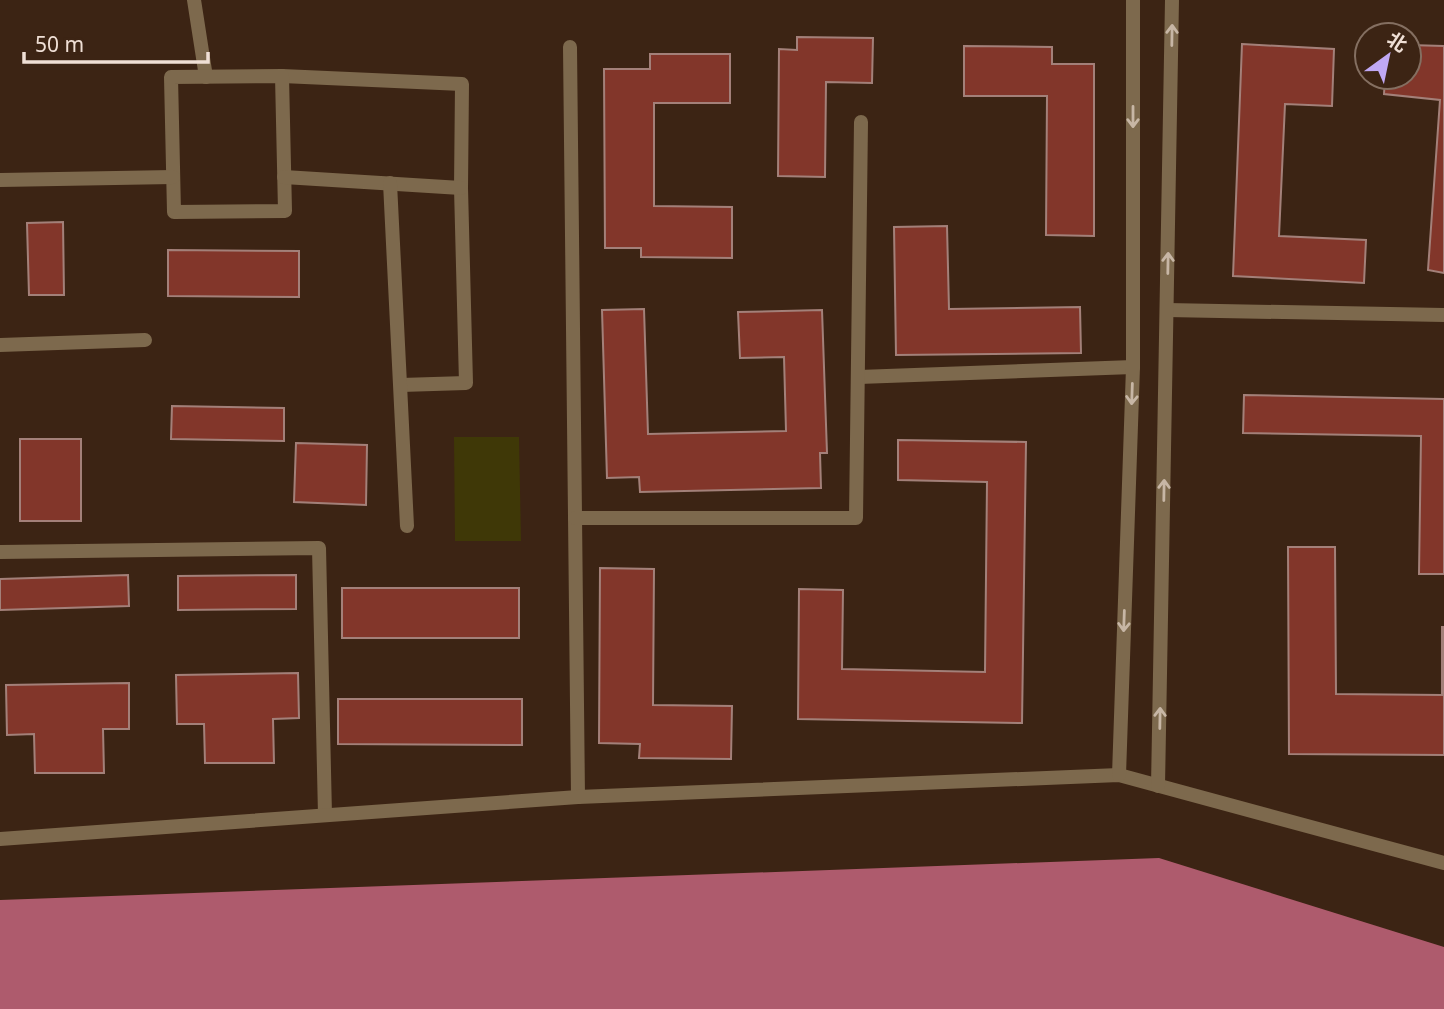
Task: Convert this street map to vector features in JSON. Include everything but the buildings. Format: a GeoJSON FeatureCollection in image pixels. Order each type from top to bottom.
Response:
{"type":"FeatureCollection","features":[{"type":"Feature","properties":{"kind":"street"},"geometry":{"type":"LineString","coordinates":[[194,0],[206,77]]}},
{"type":"Feature","properties":{"kind":"street"},"geometry":{"type":"LineString","coordinates":[[1119,775],[1133,367],[1133,0]]}},
{"type":"Feature","properties":{"kind":"street"},"geometry":{"type":"LineString","coordinates":[[1158,786],[1172,0]]}},
{"type":"Feature","properties":{"kind":"street"},"geometry":{"type":"LineString","coordinates":[[570,47],[578,797]]}},
{"type":"Feature","properties":{"kind":"street"},"geometry":{"type":"LineString","coordinates":[[282,76],[285,211],[174,212],[171,77],[282,76],[462,83],[461,188],[466,383],[401,385]]}},
{"type":"Feature","properties":{"kind":"street"},"geometry":{"type":"LineString","coordinates":[[575,518],[856,518],[861,122]]}},
{"type":"Feature","properties":{"kind":"street"},"geometry":{"type":"LineString","coordinates":[[0,180],[173,177]]}},
{"type":"Feature","properties":{"kind":"street"},"geometry":{"type":"LineString","coordinates":[[284,177],[461,188]]}},
{"type":"Feature","properties":{"kind":"street"},"geometry":{"type":"LineString","coordinates":[[390,183],[407,526]]}},
{"type":"Feature","properties":{"kind":"street"},"geometry":{"type":"LineString","coordinates":[[1167,310],[1444,315]]}},
{"type":"Feature","properties":{"kind":"street"},"geometry":{"type":"LineString","coordinates":[[0,345],[145,340]]}},
{"type":"Feature","properties":{"kind":"street"},"geometry":{"type":"LineString","coordinates":[[859,377],[1133,367]]}},
{"type":"Feature","properties":{"kind":"street"},"geometry":{"type":"LineString","coordinates":[[0,552],[319,548],[326,815]]}},
{"type":"Feature","properties":{"kind":"street"},"geometry":{"type":"LineString","coordinates":[[0,839],[578,797],[1119,775],[1444,863]]}},
{"type":"Feature","properties":{"kind":"shaded area"},"geometry":{"type":"Polygon","coordinates":[[[454,437],[519,437],[521,541],[455,541],[454,437]]]}},
{"type":"Feature","properties":{"kind":"shaded area"},"geometry":{"type":"Polygon","coordinates":[[[1159,858],[1444,947],[1444,1009],[0,1009],[0,900],[1159,858]]]}}]}
